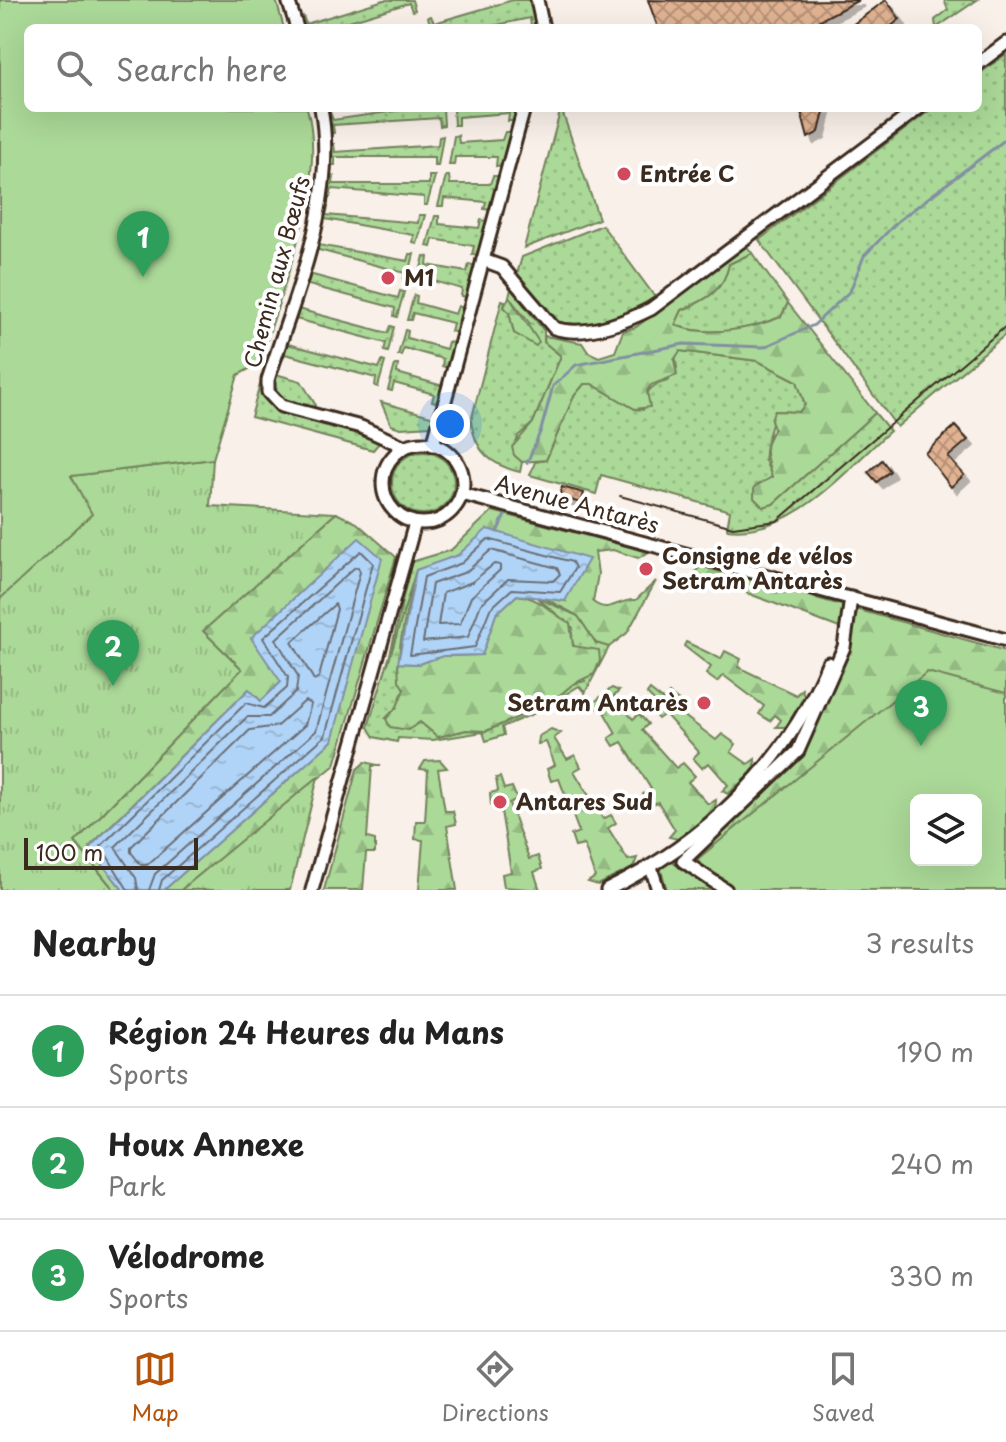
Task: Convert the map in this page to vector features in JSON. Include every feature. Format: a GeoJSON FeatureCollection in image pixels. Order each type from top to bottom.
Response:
{"type":"FeatureCollection","features":[{"type":"Feature","properties":{"kind":"street"},"geometry":{"type":"LineString","coordinates":[[288,0],[296,24]]}},
{"type":"Feature","properties":{"kind":"street"},"geometry":{"type":"LineString","coordinates":[[537,0],[542,24]]}},
{"type":"Feature","properties":{"kind":"street"},"geometry":{"type":"LineString","coordinates":[[982,61],[1006,43]]}},
{"type":"Feature","properties":{"kind":"street","name":"Chemin aux Bœufs"},"geometry":{"type":"LineString","coordinates":[[322,112],[327,139],[326,171],[313,234],[268,380],[268,392],[281,406],[361,427],[405,447]]}},
{"type":"Feature","properties":{"kind":"street"},"geometry":{"type":"LineString","coordinates":[[433,445],[523,112]]}},
{"type":"Feature","properties":{"kind":"street"},"geometry":{"type":"LineString","coordinates":[[483,260],[502,267],[554,328],[587,330],[631,319],[651,309],[914,112]]}},
{"type":"Feature","properties":{"kind":"street"},"geometry":{"type":"LineString","coordinates":[[433,445],[445,450],[461,469],[462,494],[457,505],[439,521],[415,523],[393,511],[383,488],[388,464],[405,447],[433,445]]}},
{"type":"Feature","properties":{"kind":"street","name":"Avenue Antarès"},"geometry":{"type":"LineString","coordinates":[[462,494],[1006,640]]}},
{"type":"Feature","properties":{"kind":"street"},"geometry":{"type":"LineString","coordinates":[[312,890],[415,523]]}},
{"type":"Feature","properties":{"kind":"street"},"geometry":{"type":"LineString","coordinates":[[726,890],[683,861],[798,751],[816,718],[844,647],[851,598]]}},
{"type":"Feature","properties":{"kind":"street"},"geometry":{"type":"LineString","coordinates":[[607,890],[651,867],[722,814],[792,731],[828,663]]}},
{"type":"Feature","properties":{"kind":"street"},"geometry":{"type":"LineString","coordinates":[[651,867],[658,890]]}},
{"type":"Feature","properties":{"kind":"green space"},"geometry":{"type":"Polygon","coordinates":[[[0,0],[276,0],[283,24],[24,24],[24,112],[308,112],[312,137],[311,168],[299,236],[260,363],[238,375],[213,459],[71,476],[92,514],[0,599],[0,0]]]}},
{"type":"Feature","properties":{"kind":"green space"},"geometry":{"type":"Polygon","coordinates":[[[384,0],[412,0],[415,10],[412,11],[409,3],[339,24],[306,24],[384,0]]]}},
{"type":"Feature","properties":{"kind":"green space"},"geometry":{"type":"Polygon","coordinates":[[[513,0],[531,0],[538,24],[531,24],[530,18],[502,24],[430,24],[428,17],[431,16],[434,23],[513,0]]]}},
{"type":"Feature","properties":{"kind":"green space"},"geometry":{"type":"Polygon","coordinates":[[[944,0],[977,0],[942,24],[936,24],[935,20],[948,10],[944,0]]]}},
{"type":"Feature","properties":{"kind":"green space"},"geometry":{"type":"Polygon","coordinates":[[[1006,54],[1006,334],[897,427],[759,240],[928,112],[982,112],[982,72],[1006,54]]]}},
{"type":"Feature","properties":{"kind":"green space"},"geometry":{"type":"Polygon","coordinates":[[[330,112],[333,120],[388,112],[443,112],[444,125],[440,126],[439,118],[333,125],[334,133],[330,133],[327,113],[330,112]]]}},
{"type":"Feature","properties":{"kind":"green space"},"geometry":{"type":"Polygon","coordinates":[[[453,112],[517,112],[514,121],[508,121],[509,113],[458,117],[458,125],[454,125],[453,112]]]}},
{"type":"Feature","properties":{"kind":"green space"},"geometry":{"type":"Polygon","coordinates":[[[560,112],[562,112],[599,219],[524,248],[560,112]]]}},
{"type":"Feature","properties":{"kind":"green space"},"geometry":{"type":"Polygon","coordinates":[[[505,132],[511,132],[503,165],[496,166],[497,157],[455,157],[454,165],[449,165],[454,136],[458,135],[459,143],[502,140],[505,132]]]}},
{"type":"Feature","properties":{"kind":"green space"},"geometry":{"type":"Polygon","coordinates":[[[443,136],[438,166],[434,166],[434,157],[335,157],[335,165],[331,165],[331,144],[334,144],[335,152],[438,145],[439,137],[443,136]]]}},
{"type":"Feature","properties":{"kind":"green space"},"geometry":{"type":"Polygon","coordinates":[[[330,176],[334,176],[333,184],[429,184],[429,176],[435,176],[427,205],[424,205],[424,197],[332,189],[330,197],[327,197],[330,176]]]}},
{"type":"Feature","properties":{"kind":"green space"},"geometry":{"type":"Polygon","coordinates":[[[446,176],[449,176],[450,184],[490,184],[493,176],[499,176],[490,210],[484,209],[486,202],[444,198],[443,206],[438,206],[446,176]]]}},
{"type":"Feature","properties":{"kind":"green space"},"geometry":{"type":"Polygon","coordinates":[[[324,207],[328,207],[326,215],[418,223],[419,215],[425,215],[417,244],[413,243],[414,235],[325,219],[322,227],[319,226],[324,207]]]}},
{"type":"Feature","properties":{"kind":"green space"},"geometry":{"type":"Polygon","coordinates":[[[435,216],[439,216],[439,224],[479,228],[481,220],[488,221],[478,255],[472,254],[474,246],[433,239],[431,247],[427,246],[435,216]]]}},
{"type":"Feature","properties":{"kind":"green space"},"geometry":{"type":"Polygon","coordinates":[[[602,225],[655,297],[607,319],[581,324],[555,322],[517,274],[522,257],[602,225]]]}},
{"type":"Feature","properties":{"kind":"green space"},"geometry":{"type":"Polygon","coordinates":[[[316,236],[319,237],[318,245],[408,261],[410,254],[414,254],[407,282],[403,281],[405,273],[315,249],[316,236]]]}},
{"type":"Feature","properties":{"kind":"green space"},"geometry":{"type":"Polygon","coordinates":[[[746,245],[752,253],[729,264],[718,288],[682,310],[675,325],[701,331],[743,328],[781,317],[788,303],[875,413],[773,504],[763,507],[754,498],[754,487],[772,477],[766,452],[774,429],[771,420],[774,411],[799,412],[805,405],[797,381],[758,361],[680,351],[674,360],[677,375],[651,385],[647,391],[650,407],[635,409],[592,384],[584,384],[574,396],[546,460],[522,462],[514,455],[512,447],[533,423],[561,356],[544,342],[545,336],[582,343],[588,352],[599,357],[615,352],[623,331],[636,327],[746,245]]]}},
{"type":"Feature","properties":{"kind":"green space"},"geometry":{"type":"Polygon","coordinates":[[[752,253],[788,303],[781,317],[729,330],[701,331],[675,325],[682,310],[718,287],[729,264],[752,253]]]}},
{"type":"Feature","properties":{"kind":"green space"},"geometry":{"type":"Polygon","coordinates":[[[424,256],[428,257],[427,265],[467,272],[469,264],[475,266],[467,297],[461,296],[462,289],[423,278],[420,285],[417,284],[424,256]]]}},
{"type":"Feature","properties":{"kind":"green space"},"geometry":{"type":"Polygon","coordinates":[[[309,274],[398,298],[400,291],[404,292],[397,317],[394,316],[395,308],[305,284],[309,274]]]}},
{"type":"Feature","properties":{"kind":"green space"},"geometry":{"type":"Polygon","coordinates":[[[511,289],[544,331],[544,342],[561,356],[533,423],[518,436],[514,455],[522,462],[520,472],[486,456],[476,441],[471,421],[502,300],[509,312],[514,333],[530,324],[509,297],[511,289]]]}},
{"type":"Feature","properties":{"kind":"green space"},"geometry":{"type":"Polygon","coordinates":[[[414,295],[417,296],[416,303],[455,314],[458,306],[464,308],[457,333],[451,331],[453,323],[413,313],[411,320],[407,320],[414,295]]]}},
{"type":"Feature","properties":{"kind":"green space"},"geometry":{"type":"Polygon","coordinates":[[[509,297],[539,342],[536,346],[514,333],[509,312],[504,307],[509,297]]]}},
{"type":"Feature","properties":{"kind":"green space"},"geometry":{"type":"Polygon","coordinates":[[[297,301],[300,302],[298,309],[388,333],[391,326],[394,327],[388,352],[384,351],[386,343],[296,319],[293,326],[290,325],[297,301]]]}},
{"type":"Feature","properties":{"kind":"green space"},"geometry":{"type":"Polygon","coordinates":[[[405,330],[408,331],[407,338],[446,349],[448,342],[454,343],[448,368],[442,366],[443,359],[404,348],[398,355],[405,330]]]}},
{"type":"Feature","properties":{"kind":"green space"},"geometry":{"type":"Polygon","coordinates":[[[284,343],[379,368],[382,361],[385,362],[378,387],[375,386],[376,378],[285,354],[282,361],[279,360],[284,343]]]}},
{"type":"Feature","properties":{"kind":"green space"},"geometry":{"type":"Polygon","coordinates":[[[680,351],[758,361],[797,381],[805,405],[799,412],[774,411],[766,446],[765,460],[772,477],[763,483],[773,504],[875,413],[890,431],[816,498],[774,523],[751,529],[727,529],[730,511],[601,475],[596,494],[530,475],[535,462],[546,460],[574,396],[584,384],[592,384],[635,409],[643,410],[650,390],[668,381],[677,368],[675,354],[680,351]]]}},
{"type":"Feature","properties":{"kind":"green space"},"geometry":{"type":"Polygon","coordinates":[[[395,365],[398,365],[397,373],[443,386],[438,403],[432,401],[434,394],[394,383],[392,391],[388,390],[395,365]]]}},
{"type":"Feature","properties":{"kind":"green space"},"geometry":{"type":"Polygon","coordinates":[[[279,375],[301,381],[315,404],[314,410],[278,397],[274,391],[274,377],[279,375]]]}},
{"type":"Feature","properties":{"kind":"green space"},"geometry":{"type":"Polygon","coordinates":[[[262,377],[264,396],[278,412],[373,436],[379,443],[373,450],[251,417],[262,377]]]}},
{"type":"Feature","properties":{"kind":"green space"},"geometry":{"type":"Polygon","coordinates":[[[381,402],[434,417],[431,426],[401,428],[391,425],[381,402]]]}},
{"type":"Feature","properties":{"kind":"green space"},"geometry":{"type":"Polygon","coordinates":[[[423,452],[445,461],[454,483],[445,505],[423,514],[401,505],[392,483],[401,461],[423,452]]]}},
{"type":"Feature","properties":{"kind":"green space"},"geometry":{"type":"Polygon","coordinates":[[[213,459],[210,506],[336,513],[203,631],[242,669],[75,842],[114,890],[0,890],[0,464],[70,476],[213,459]]]}},
{"type":"Feature","properties":{"kind":"green space"},"geometry":{"type":"Polygon","coordinates":[[[492,511],[649,552],[638,558],[613,550],[595,552],[598,574],[593,602],[599,606],[609,607],[636,600],[656,581],[627,633],[609,647],[596,643],[578,616],[544,598],[565,601],[487,530],[458,556],[416,570],[388,664],[411,562],[451,550],[492,511]]]}},
{"type":"Feature","properties":{"kind":"green space"},"geometry":{"type":"Polygon","coordinates":[[[336,513],[357,523],[396,557],[335,765],[181,890],[164,890],[332,741],[282,682],[261,701],[248,690],[89,847],[123,890],[114,890],[75,842],[242,669],[203,631],[336,513]]]}},
{"type":"Feature","properties":{"kind":"green space"},"geometry":{"type":"Polygon","coordinates":[[[701,566],[1006,651],[1006,890],[982,866],[982,794],[910,794],[910,803],[735,886],[683,852],[759,780],[806,725],[836,663],[842,629],[694,573],[701,566]]]}},
{"type":"Feature","properties":{"kind":"green space"},"geometry":{"type":"Polygon","coordinates":[[[416,570],[400,648],[400,678],[404,689],[397,707],[386,718],[420,722],[438,737],[466,730],[487,731],[550,703],[573,684],[585,681],[571,637],[573,628],[536,597],[578,616],[596,643],[609,647],[585,693],[579,686],[535,713],[502,727],[504,735],[486,741],[483,732],[433,740],[398,738],[397,742],[374,737],[368,727],[416,570]]]}},
{"type":"Feature","properties":{"kind":"green space"},"geometry":{"type":"Polygon","coordinates":[[[517,595],[540,603],[570,623],[573,646],[599,650],[600,661],[594,674],[573,684],[550,703],[486,731],[466,730],[438,737],[420,722],[408,730],[390,727],[386,719],[397,707],[404,689],[399,681],[398,663],[418,664],[442,656],[482,655],[496,614],[517,595]]]}},
{"type":"Feature","properties":{"kind":"green space"},"geometry":{"type":"Polygon","coordinates":[[[686,642],[721,659],[725,651],[741,659],[738,667],[796,695],[802,689],[805,699],[788,727],[776,727],[781,720],[775,715],[770,721],[759,714],[764,706],[723,675],[717,682],[706,674],[711,667],[684,646],[686,642]]]}},
{"type":"Feature","properties":{"kind":"green space"},"geometry":{"type":"Polygon","coordinates":[[[927,672],[1006,693],[1006,890],[667,890],[660,867],[671,860],[688,873],[700,857],[927,672]]]}},
{"type":"Feature","properties":{"kind":"green space"},"geometry":{"type":"Polygon","coordinates":[[[612,688],[619,691],[613,697],[633,719],[639,714],[648,724],[642,730],[676,768],[683,763],[695,776],[688,782],[708,804],[716,800],[715,811],[678,839],[669,837],[675,830],[658,802],[650,805],[643,794],[651,789],[622,742],[614,746],[609,738],[616,733],[601,707],[592,710],[593,703],[612,688]]]}},
{"type":"Feature","properties":{"kind":"green space"},"geometry":{"type":"Polygon","coordinates":[[[650,690],[664,701],[669,694],[680,702],[675,709],[716,740],[722,734],[736,744],[731,752],[748,764],[755,759],[755,770],[728,794],[722,791],[728,785],[709,763],[702,768],[693,758],[699,752],[665,714],[658,719],[650,709],[656,703],[647,694],[650,690]]]}},
{"type":"Feature","properties":{"kind":"green space"},"geometry":{"type":"Polygon","coordinates":[[[551,729],[561,733],[554,738],[567,759],[575,755],[581,767],[574,771],[603,819],[611,815],[616,823],[608,828],[628,860],[637,858],[633,868],[598,885],[588,882],[595,877],[584,845],[575,847],[571,835],[579,832],[559,779],[551,781],[547,769],[555,765],[546,742],[538,744],[539,736],[551,729]]]}},
{"type":"Feature","properties":{"kind":"green space"},"geometry":{"type":"Polygon","coordinates":[[[440,760],[447,768],[438,769],[445,811],[453,811],[456,824],[447,826],[457,890],[419,890],[423,840],[415,839],[416,821],[425,821],[428,770],[420,769],[425,761],[440,760]]]}},
{"type":"Feature","properties":{"kind":"green space"},"geometry":{"type":"Polygon","coordinates":[[[365,762],[381,766],[372,766],[367,838],[375,840],[375,853],[366,853],[363,890],[324,890],[357,769],[365,762]]]}},
{"type":"Feature","properties":{"kind":"green space"},"geometry":{"type":"Polygon","coordinates":[[[318,777],[290,890],[181,890],[318,777]]]}},
{"type":"Feature","properties":{"kind":"green space"},"geometry":{"type":"Polygon","coordinates":[[[500,777],[504,789],[512,787],[517,799],[509,803],[529,859],[538,856],[542,869],[534,872],[540,890],[504,887],[502,874],[511,872],[500,805],[491,806],[490,793],[498,791],[496,778],[500,777]]]}},
{"type":"Feature","properties":{"kind":"water"},"geometry":{"type":"Polygon","coordinates":[[[487,529],[589,559],[565,601],[517,595],[496,614],[482,655],[443,656],[418,664],[398,663],[416,570],[458,555],[487,529]]]}},
{"type":"Feature","properties":{"kind":"water"},"geometry":{"type":"Polygon","coordinates":[[[359,538],[382,558],[332,741],[164,890],[123,890],[89,848],[249,689],[261,701],[281,682],[251,638],[359,538]]]}},
{"type":"Feature","properties":{"kind":"building"},"geometry":{"type":"Polygon","coordinates":[[[648,0],[859,0],[818,21],[819,24],[657,24],[648,0]]]}},
{"type":"Feature","properties":{"kind":"building"},"geometry":{"type":"Polygon","coordinates":[[[886,0],[900,19],[894,24],[853,24],[886,0]]]}},
{"type":"Feature","properties":{"kind":"building"},"geometry":{"type":"Polygon","coordinates":[[[801,112],[824,112],[819,132],[808,138],[801,112]]]}},
{"type":"Feature","properties":{"kind":"building"},"geometry":{"type":"Polygon","coordinates":[[[955,426],[968,440],[948,457],[964,475],[951,487],[925,453],[955,426]]]}},
{"type":"Feature","properties":{"kind":"building"},"geometry":{"type":"Polygon","coordinates":[[[882,460],[890,471],[877,482],[868,472],[882,460]]]}},
{"type":"Feature","properties":{"kind":"building"},"geometry":{"type":"Polygon","coordinates":[[[562,487],[584,493],[581,503],[559,497],[562,487]]]}},
{"type":"Feature","properties":{"kind":"waterway"},"geometry":{"type":"LineString","coordinates":[[527,463],[541,430],[553,386],[576,365],[684,344],[764,347],[814,325],[850,291],[864,256],[898,221],[1006,139]]}},
{"type":"Feature","properties":{"kind":"waterway"},"geometry":{"type":"LineString","coordinates":[[497,532],[506,513]]}},
{"type":"Feature","properties":{"kind":"tram line"},"geometry":{"type":"LineString","coordinates":[[620,496],[733,527],[777,521],[1006,326]]}},
{"type":"Feature","properties":{"kind":"place","name":"Entrée C"},"geometry":{"type":"Point","coordinates":[624,174]}},
{"type":"Feature","properties":{"kind":"place","name":"Région 24 Heures du Mans"},"geometry":{"type":"Point","coordinates":[143,277]}},
{"type":"Feature","properties":{"kind":"place","name":"M1"},"geometry":{"type":"Point","coordinates":[388,278]}},
{"type":"Feature","properties":{"kind":"place","name":"Consigne de vélos Setram Antarès"},"geometry":{"type":"Point","coordinates":[646,569]}},
{"type":"Feature","properties":{"kind":"place","name":"Houx Annexe"},"geometry":{"type":"Point","coordinates":[113,686]}},
{"type":"Feature","properties":{"kind":"place","name":"Setram Antarès"},"geometry":{"type":"Point","coordinates":[704,703]}},
{"type":"Feature","properties":{"kind":"place","name":"Vélodrome"},"geometry":{"type":"Point","coordinates":[921,746]}},
{"type":"Feature","properties":{"kind":"place","name":"Antares Sud"},"geometry":{"type":"Point","coordinates":[500,802]}}]}
